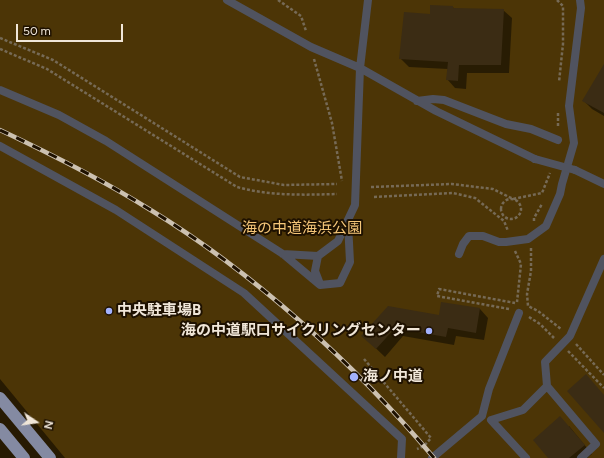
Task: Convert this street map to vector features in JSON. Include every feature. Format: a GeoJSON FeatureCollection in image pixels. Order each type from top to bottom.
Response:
{"type":"FeatureCollection","features":[{"type":"Feature","properties":{"kind":"main road"},"geometry":{"type":"LineString","coordinates":[[0,398],[50,458]]}},
{"type":"Feature","properties":{"kind":"main road"},"geometry":{"type":"LineString","coordinates":[[0,429],[24,458]]}},
{"type":"Feature","properties":{"kind":"lane"},"geometry":{"type":"LineString","coordinates":[[227,0],[312,47],[360,68],[417,101],[535,159],[575,170],[604,184]]}},
{"type":"Feature","properties":{"kind":"lane"},"geometry":{"type":"LineString","coordinates":[[283,254],[318,256],[338,241],[348,223],[355,205],[360,68],[368,0]]}},
{"type":"Feature","properties":{"kind":"lane"},"geometry":{"type":"LineString","coordinates":[[459,254],[462,244],[469,236],[483,236],[500,242],[506,242],[528,239],[546,226],[560,194],[574,143],[569,106],[581,8],[580,0]]}},
{"type":"Feature","properties":{"kind":"lane"},"geometry":{"type":"LineString","coordinates":[[0,90],[59,115],[106,141],[283,254],[320,285],[340,283],[350,262],[348,223]]}},
{"type":"Feature","properties":{"kind":"lane"},"geometry":{"type":"LineString","coordinates":[[417,101],[433,99],[444,100],[506,124],[531,129],[558,140]]}},
{"type":"Feature","properties":{"kind":"lane"},"geometry":{"type":"LineString","coordinates":[[0,146],[116,210],[244,293],[402,439],[401,458]]}},
{"type":"Feature","properties":{"kind":"lane"},"geometry":{"type":"LineString","coordinates":[[318,256],[315,270],[320,285]]}},
{"type":"Feature","properties":{"kind":"lane"},"geometry":{"type":"LineString","coordinates":[[581,458],[596,444],[547,386],[545,362],[560,344],[570,336],[604,259]]}},
{"type":"Feature","properties":{"kind":"lane"},"geometry":{"type":"LineString","coordinates":[[432,458],[482,416],[489,389],[520,311]]}},
{"type":"Feature","properties":{"kind":"lane"},"geometry":{"type":"LineString","coordinates":[[491,420],[522,410],[547,386]]}},
{"type":"Feature","properties":{"kind":"lane"},"geometry":{"type":"LineString","coordinates":[[482,416],[491,420],[526,458]]}},
{"type":"Feature","properties":{"kind":"path"},"geometry":{"type":"LineString","coordinates":[[278,0],[301,16],[312,47],[332,124],[342,181]]}},
{"type":"Feature","properties":{"kind":"path"},"geometry":{"type":"LineString","coordinates":[[0,38],[53,60],[240,177],[284,185],[337,184]]}},
{"type":"Feature","properties":{"kind":"path"},"geometry":{"type":"LineString","coordinates":[[0,49],[47,69],[237,187],[283,195],[337,194]]}},
{"type":"Feature","properties":{"kind":"path"},"geometry":{"type":"LineString","coordinates":[[374,197],[453,193],[476,198],[504,221],[509,236]]}},
{"type":"Feature","properties":{"kind":"path"},"geometry":{"type":"LineString","coordinates":[[513,199],[519,204],[520,212],[516,218],[508,219],[502,215],[501,207],[505,200],[513,199]]}},
{"type":"Feature","properties":{"kind":"path"},"geometry":{"type":"LineString","coordinates":[[515,250],[521,264],[516,303],[439,289],[437,296],[520,311],[538,311]]}},
{"type":"Feature","properties":{"kind":"path"},"geometry":{"type":"LineString","coordinates":[[525,304],[527,294]]}},
{"type":"Feature","properties":{"kind":"path"},"geometry":{"type":"LineString","coordinates":[[364,359],[431,438],[424,446],[417,449]]}},
{"type":"Feature","properties":{"kind":"green space","name":"海の中道海浜公園"},"geometry":{"type":"Polygon","coordinates":[[[0,0],[604,0],[604,458],[65,458],[0,379],[0,0]]]}},
{"type":"Feature","properties":{"kind":"building"},"geometry":{"type":"Polygon","coordinates":[[[430,5],[453,6],[453,8],[504,9],[501,65],[459,65],[458,81],[446,80],[448,62],[399,59],[404,12],[430,14],[430,5]]]}},
{"type":"Feature","properties":{"kind":"building"},"geometry":{"type":"Polygon","coordinates":[[[604,64],[604,113],[582,101],[604,64]]]}},
{"type":"Feature","properties":{"kind":"building"},"geometry":{"type":"Polygon","coordinates":[[[441,302],[480,308],[476,333],[448,328],[446,337],[395,328],[376,349],[361,336],[388,306],[439,315],[441,302]]]}},
{"type":"Feature","properties":{"kind":"building"},"geometry":{"type":"Polygon","coordinates":[[[586,374],[604,395],[604,433],[567,391],[586,374]]]}},
{"type":"Feature","properties":{"kind":"building"},"geometry":{"type":"Polygon","coordinates":[[[560,416],[585,445],[569,458],[548,458],[533,440],[560,416]]]}},
{"type":"Feature","properties":{"kind":"railway"},"geometry":{"type":"LineString","coordinates":[[0,130],[113,187],[188,234],[226,261],[301,322],[337,355],[404,423],[434,458]]}},
{"type":"Feature","properties":{"kind":"place","name":"中央駐車場B"},"geometry":{"type":"Point","coordinates":[109,311]}},
{"type":"Feature","properties":{"kind":"place","name":"海の中道駅口サイクリングセンター"},"geometry":{"type":"Point","coordinates":[429,331]}},
{"type":"Feature","properties":{"kind":"place","name":"海ノ中道"},"geometry":{"type":"Point","coordinates":[354,377]}}]}
